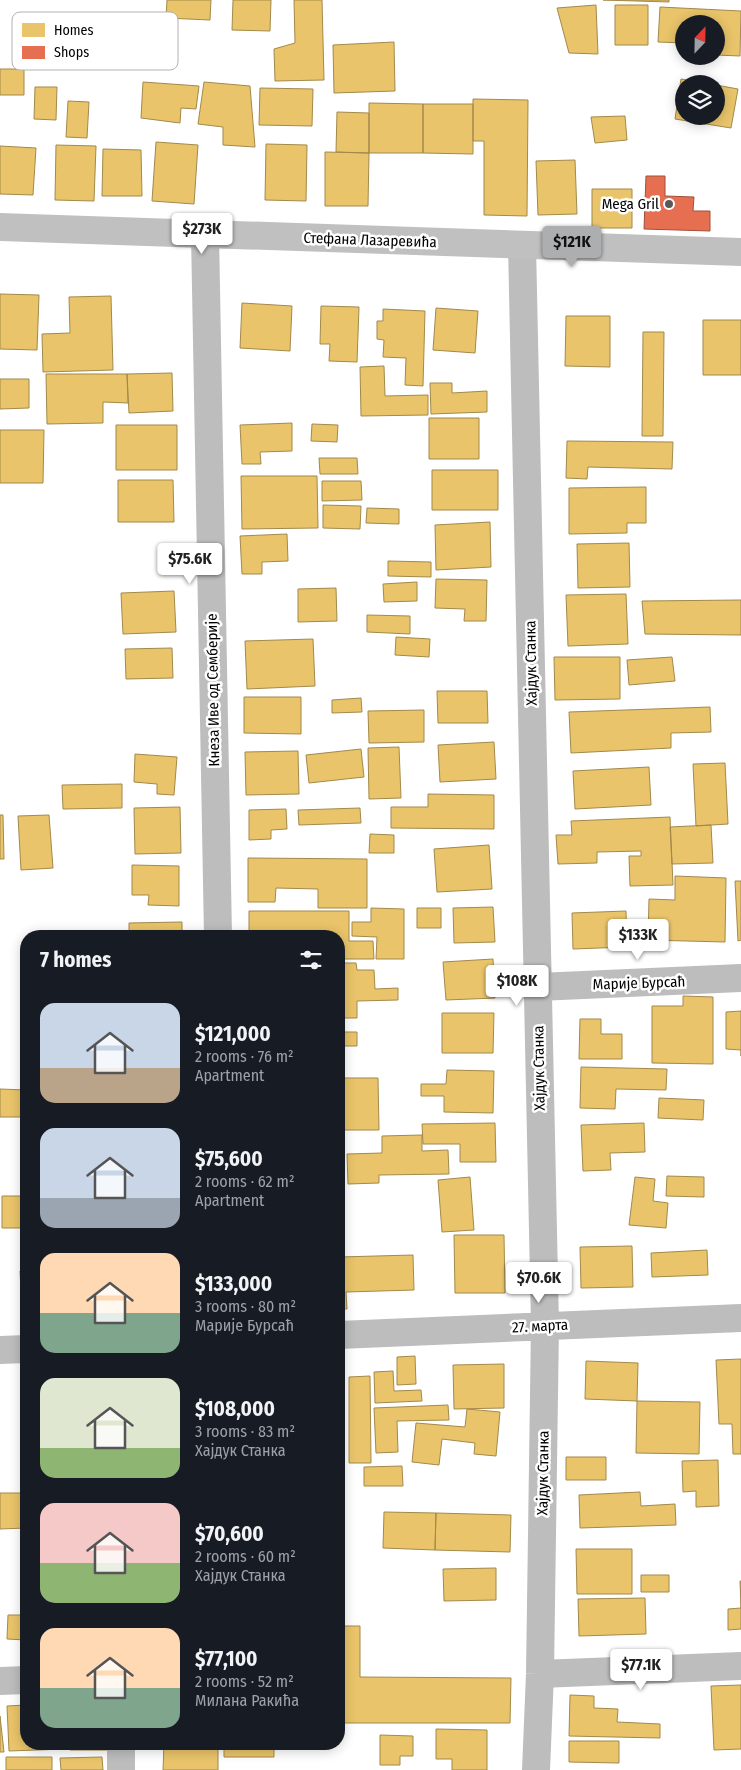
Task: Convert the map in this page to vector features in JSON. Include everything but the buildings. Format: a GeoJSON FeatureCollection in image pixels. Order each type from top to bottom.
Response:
{"type":"FeatureCollection","features":[{"type":"Feature","properties":{"kind":"street","name":"Стефана Лазаревића"},"geometry":{"type":"LineString","coordinates":[[0,227],[741,252]]}},
{"type":"Feature","properties":{"kind":"street","name":"Кнеза Иве од Семберије"},"geometry":{"type":"LineString","coordinates":[[205,234],[218,930]]}},
{"type":"Feature","properties":{"kind":"street","name":"Хајдук Станка"},"geometry":{"type":"LineString","coordinates":[[522,245],[545,1325],[540,1674],[536,1770]]}},
{"type":"Feature","properties":{"kind":"street","name":"Марије Бурсаћ"},"geometry":{"type":"LineString","coordinates":[[538,987],[741,978]]}},
{"type":"Feature","properties":{"kind":"street","name":"27. марта"},"geometry":{"type":"LineString","coordinates":[[345,1335],[741,1318]]}},
{"type":"Feature","properties":{"kind":"street"},"geometry":{"type":"LineString","coordinates":[[0,1350],[20,1349]]}},
{"type":"Feature","properties":{"kind":"street"},"geometry":{"type":"LineString","coordinates":[[540,1674],[741,1666]]}},
{"type":"Feature","properties":{"kind":"street"},"geometry":{"type":"LineString","coordinates":[[0,1681],[20,1680]]}},
{"type":"Feature","properties":{"kind":"street"},"geometry":{"type":"LineString","coordinates":[[121,1750],[121,1770]]}},
{"type":"Feature","properties":{"kind":"place","name":"Mega Gril"},"geometry":{"type":"Point","coordinates":[669,204]}}]}
